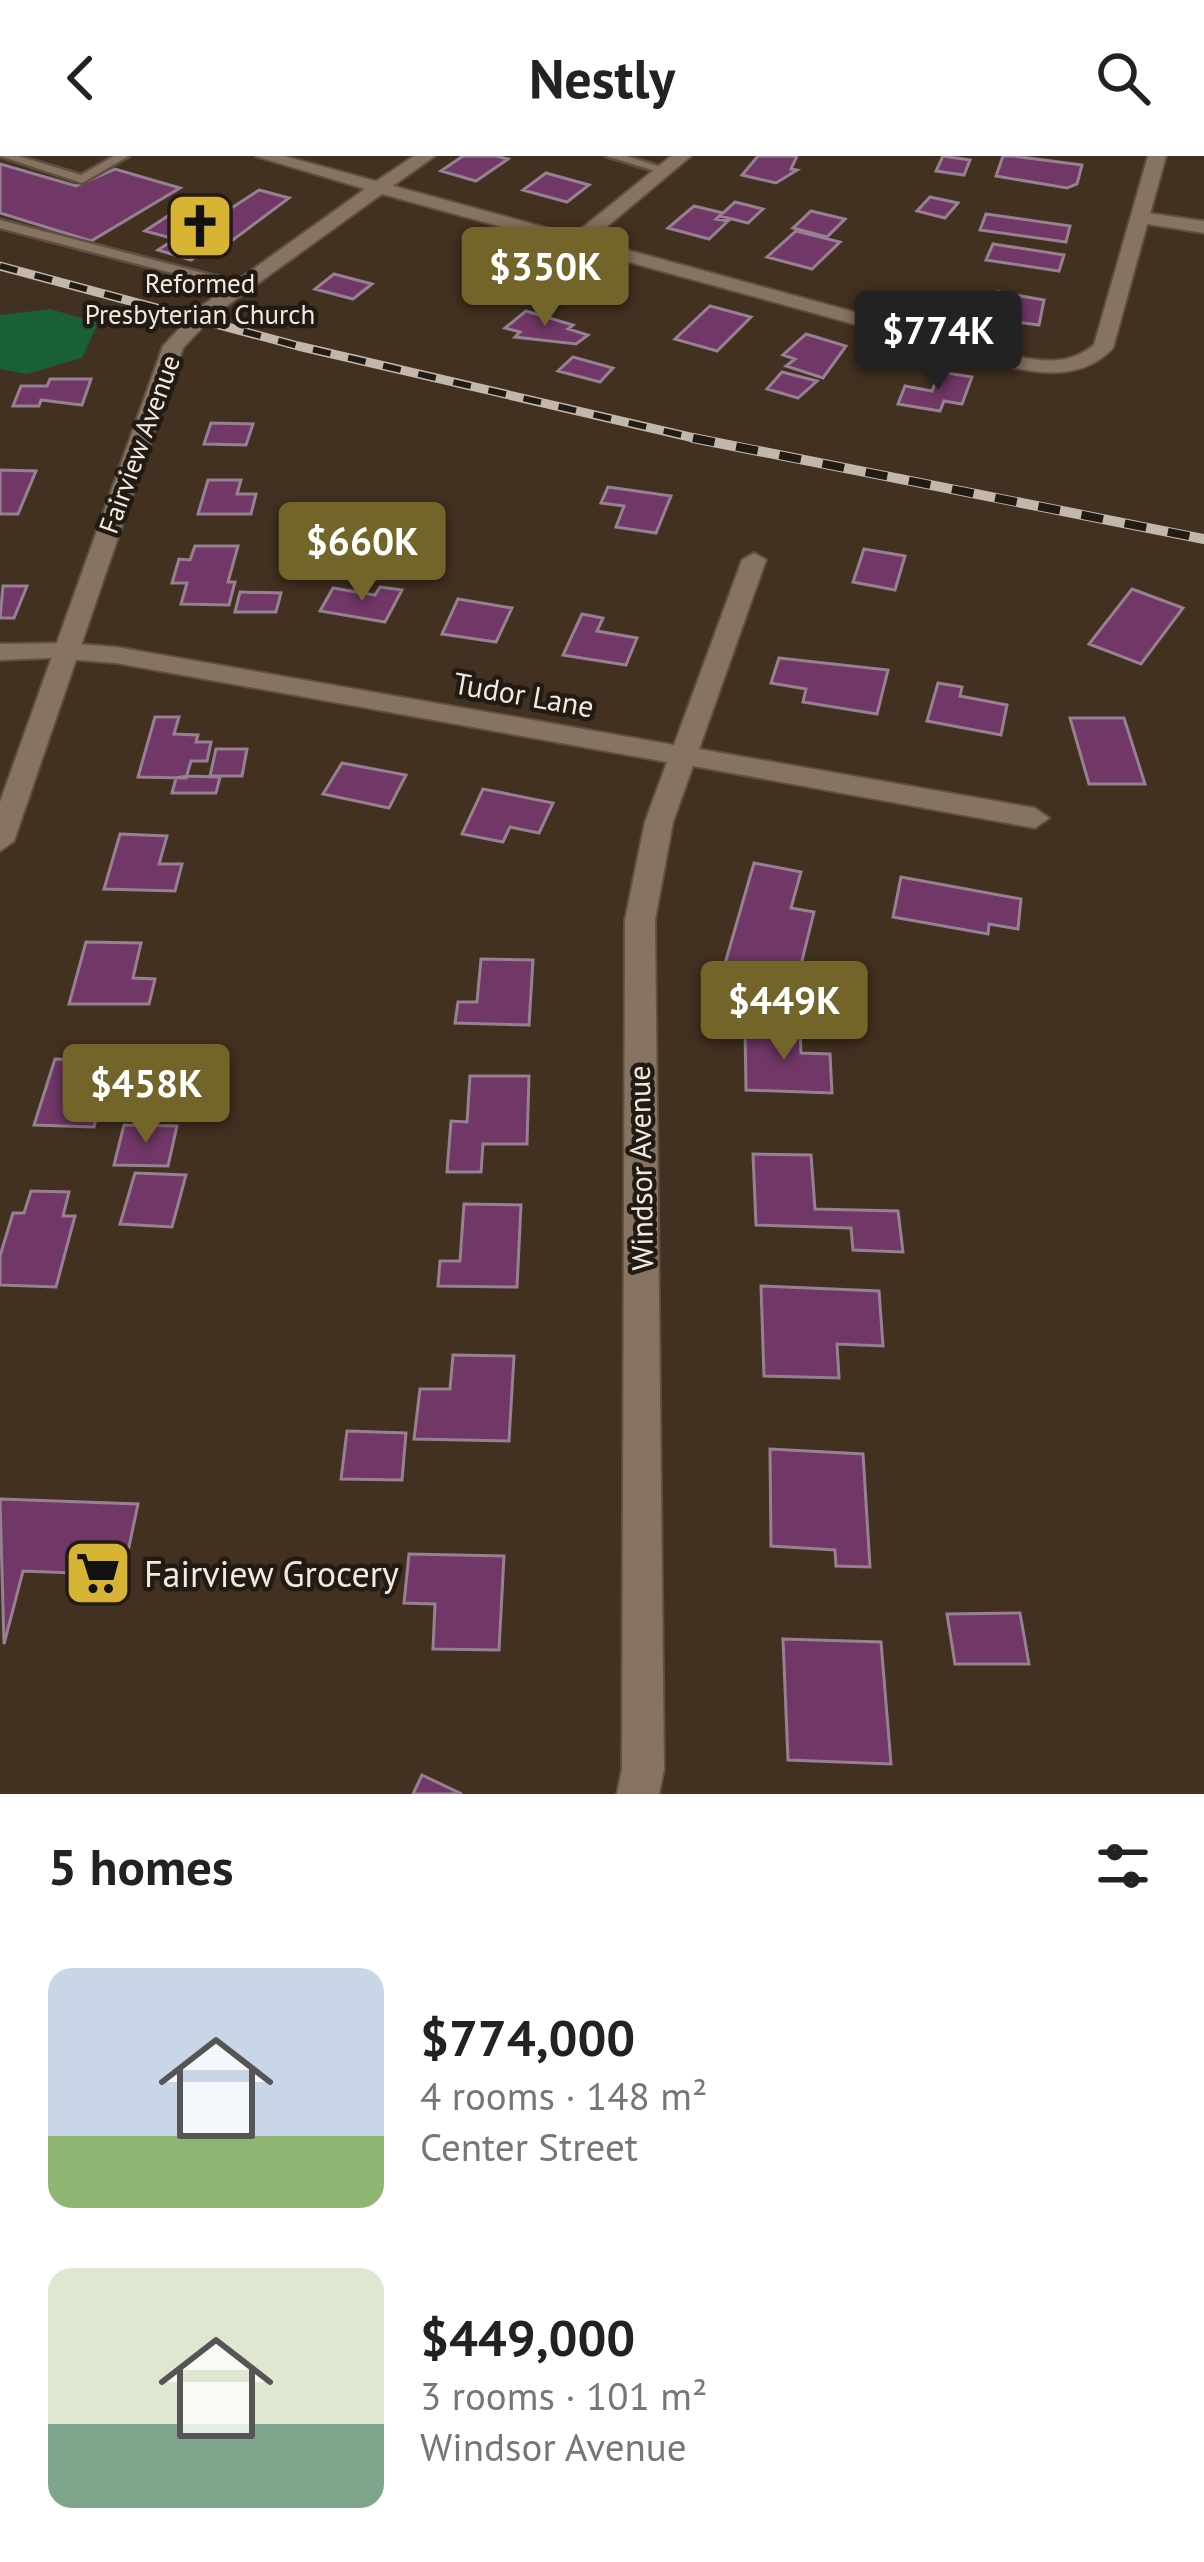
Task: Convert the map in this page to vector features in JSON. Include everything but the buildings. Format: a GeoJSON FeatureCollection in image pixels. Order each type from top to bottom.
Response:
{"type":"FeatureCollection","features":[{"type":"Feature","properties":{"kind":"main road"},"geometry":{"type":"LineString","coordinates":[[264,156],[1042,366],[1084,363],[1103,348],[1157,156]]}},
{"type":"Feature","properties":{"kind":"main road","name":"Fairview Avenue"},"geometry":{"type":"LineString","coordinates":[[0,841],[172,346],[241,287],[427,156]]}},
{"type":"Feature","properties":{"kind":"main road"},"geometry":{"type":"LineString","coordinates":[[578,241],[682,156]]}},
{"type":"Feature","properties":{"kind":"main road"},"geometry":{"type":"LineString","coordinates":[[1140,218],[1204,227]]}},
{"type":"Feature","properties":{"kind":"main road","name":"Windsor Avenue"},"geometry":{"type":"LineString","coordinates":[[638,1794],[645,1541],[637,965],[647,868],[754,560]]}},
{"type":"Feature","properties":{"kind":"main road","name":"Tudor Lane"},"geometry":{"type":"LineString","coordinates":[[0,652],[116,655],[1035,818]]}},
{"type":"Feature","properties":{"kind":"lane"},"geometry":{"type":"LineString","coordinates":[[5,156],[82,179],[123,156]]}},
{"type":"Feature","properties":{"kind":"lane"},"geometry":{"type":"LineString","coordinates":[[612,156],[665,170]]}},
{"type":"Feature","properties":{"kind":"lane"},"geometry":{"type":"LineString","coordinates":[[0,224],[241,287]]}},
{"type":"Feature","properties":{"kind":"green space"},"geometry":{"type":"Polygon","coordinates":[[[50,309],[98,323],[82,358],[27,374],[0,369],[0,315],[50,309]]]}},
{"type":"Feature","properties":{"kind":"railway"},"geometry":{"type":"LineString","coordinates":[[0,266],[298,346],[700,439]]}},
{"type":"Feature","properties":{"kind":"railway"},"geometry":{"type":"LineString","coordinates":[[693,438],[700,439]]}},
{"type":"Feature","properties":{"kind":"railway"},"geometry":{"type":"LineString","coordinates":[[700,439],[1204,539]]}},
{"type":"Feature","properties":{"kind":"railway"},"geometry":{"type":"LineString","coordinates":[[700,439],[707,441]]}},
{"type":"Feature","properties":{"kind":"place","name":"Reformed Presbyterian Church"},"geometry":{"type":"Point","coordinates":[200,226]}},
{"type":"Feature","properties":{"kind":"place","name":"Fairview Grocery"},"geometry":{"type":"Point","coordinates":[98,1573]}}]}
